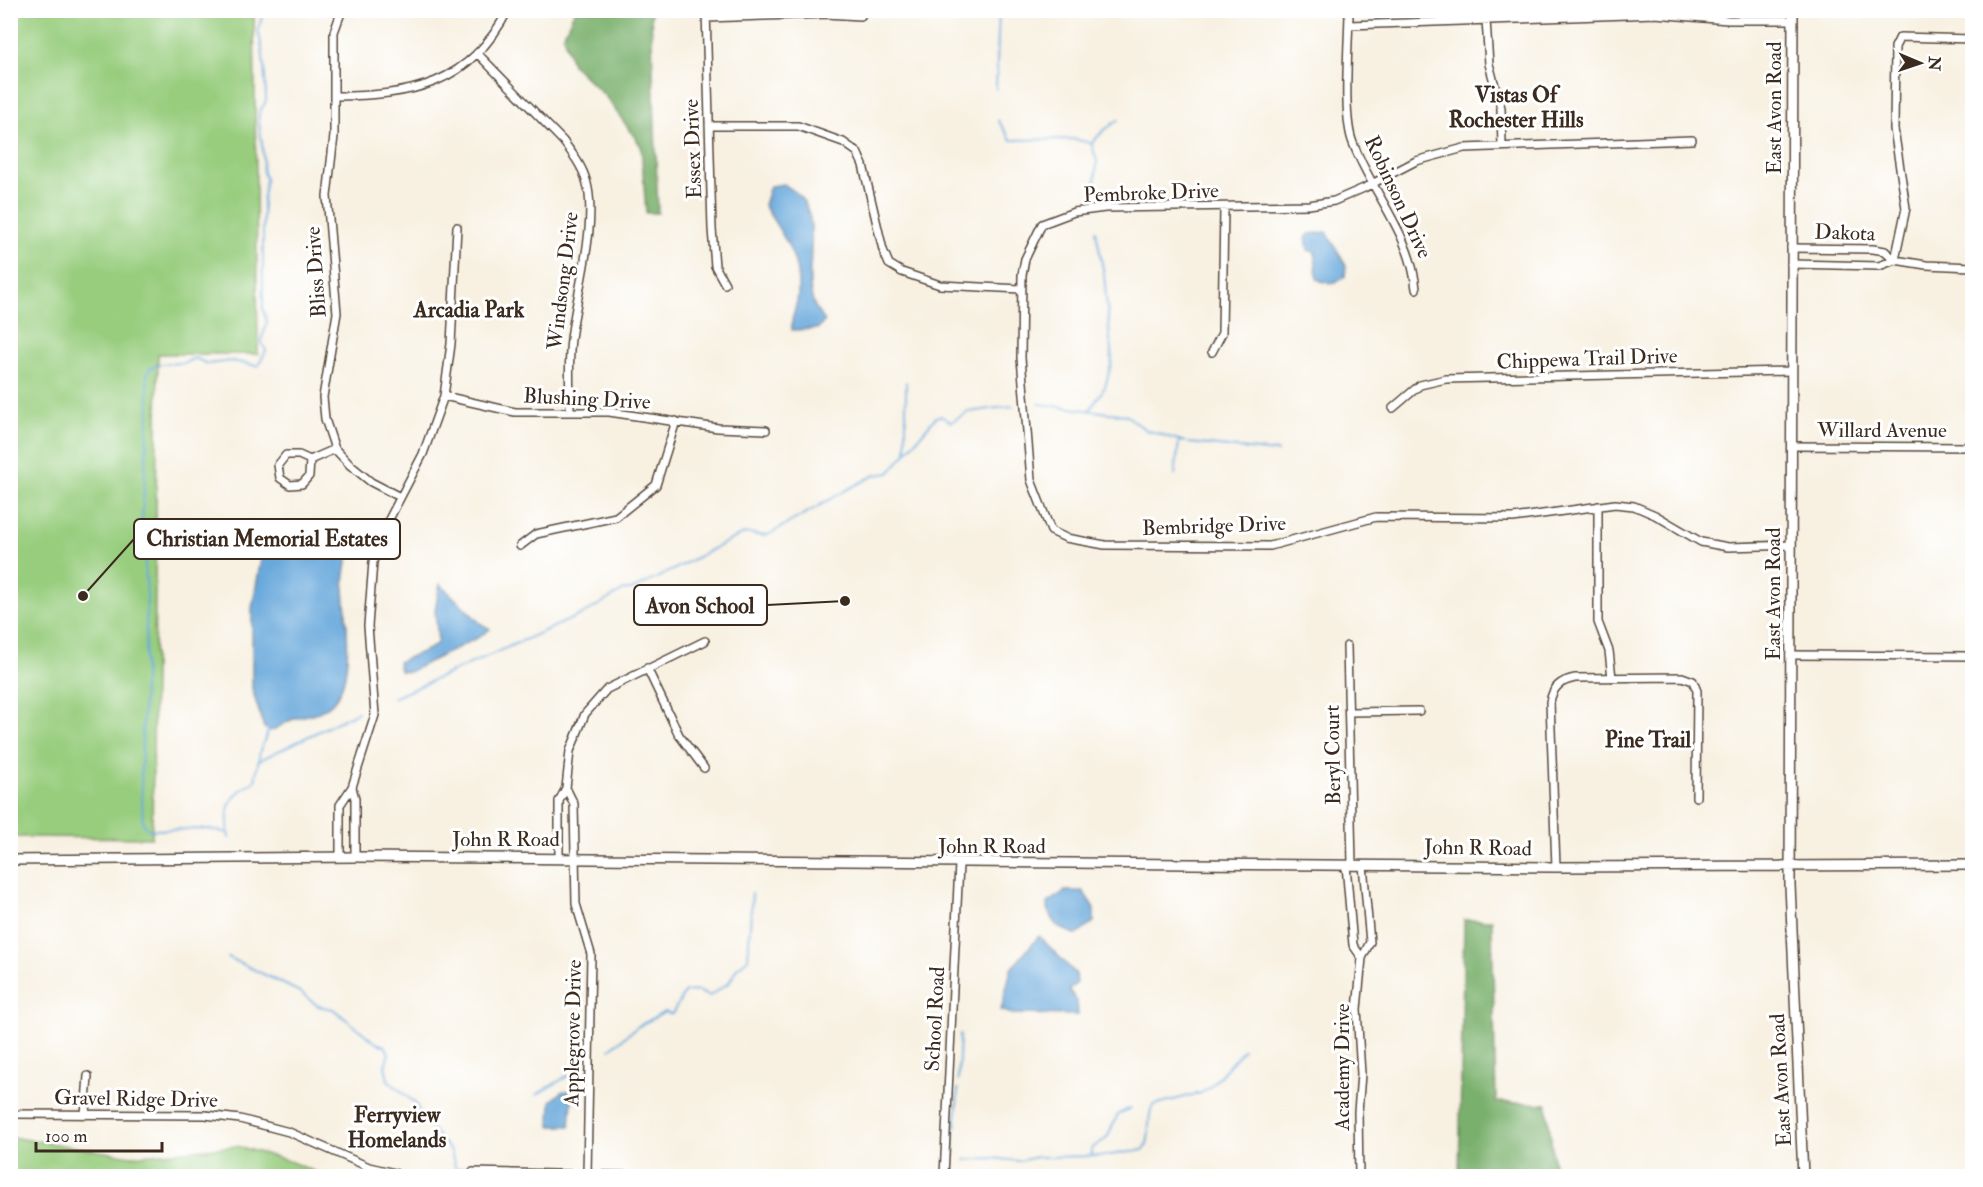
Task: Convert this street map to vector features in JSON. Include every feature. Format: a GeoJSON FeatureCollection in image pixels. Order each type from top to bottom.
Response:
{"type":"FeatureCollection","features":[{"type":"Feature","properties":{"kind":"main road","name":"East Avon Road"},"geometry":{"type":"LineString","coordinates":[[1792,15],[1790,866],[1803,1176]]}},
{"type":"Feature","properties":{"kind":"main road","name":"John R Road"},"geometry":{"type":"LineString","coordinates":[[10,860],[559,857],[959,864],[1556,867],[1972,865]]}},
{"type":"Feature","properties":{"kind":"street","name":"Bliss Drive"},"geometry":{"type":"LineString","coordinates":[[342,10],[334,32],[334,136],[327,196],[337,313],[323,398],[325,419],[335,448],[350,465],[371,482],[400,497]]}},
{"type":"Feature","properties":{"kind":"street"},"geometry":{"type":"LineString","coordinates":[[334,96],[396,94],[422,87],[455,70],[477,53],[500,26],[508,10]]}},
{"type":"Feature","properties":{"kind":"street"},"geometry":{"type":"LineString","coordinates":[[706,14],[861,16],[864,10]]}},
{"type":"Feature","properties":{"kind":"street","name":"Robinson Drive"},"geometry":{"type":"LineString","coordinates":[[1349,10],[1348,120],[1352,142],[1407,247],[1414,270],[1416,289]]}},
{"type":"Feature","properties":{"kind":"street","name":"Essex Drive"},"geometry":{"type":"LineString","coordinates":[[706,14],[715,266],[725,284]]}},
{"type":"Feature","properties":{"kind":"street"},"geometry":{"type":"LineString","coordinates":[[1349,25],[1655,14],[1728,20],[1792,15]]}},
{"type":"Feature","properties":{"kind":"street"},"geometry":{"type":"LineString","coordinates":[[1486,20],[1489,64],[1501,108],[1502,146]]}},
{"type":"Feature","properties":{"kind":"street"},"geometry":{"type":"LineString","coordinates":[[1895,260],[1906,208],[1894,129],[1895,47],[1900,37],[1972,39]]}},
{"type":"Feature","properties":{"kind":"street","name":"Windsong Drive"},"geometry":{"type":"LineString","coordinates":[[477,53],[563,141],[575,157],[586,179],[590,201],[589,222],[570,341],[570,412]]}},
{"type":"Feature","properties":{"kind":"street"},"geometry":{"type":"LineString","coordinates":[[709,126],[798,126],[843,142],[857,152],[863,165],[883,250],[889,264],[902,272],[940,285],[1021,289]]}},
{"type":"Feature","properties":{"kind":"street","name":"Pembroke Drive"},"geometry":{"type":"LineString","coordinates":[[1021,289],[1025,259],[1033,238],[1042,224],[1058,217],[1105,208],[1309,205],[1334,201],[1416,161],[1444,152],[1502,146],[1692,141]]}},
{"type":"Feature","properties":{"kind":"street"},"geometry":{"type":"LineString","coordinates":[[1212,352],[1222,333],[1224,207]]}},
{"type":"Feature","properties":{"kind":"street"},"geometry":{"type":"LineString","coordinates":[[340,857],[340,805],[352,787],[375,715],[376,697],[368,645],[369,589],[373,562],[383,531],[423,454],[444,396],[451,344],[457,227]]}},
{"type":"Feature","properties":{"kind":"street","name":"Dakota"},"geometry":{"type":"LineString","coordinates":[[1791,248],[1873,249],[1885,251],[1895,260]]}},
{"type":"Feature","properties":{"kind":"street","name":"Dakota"},"geometry":{"type":"LineString","coordinates":[[1791,264],[1879,266],[1895,260],[1926,265],[1972,267]]}},
{"type":"Feature","properties":{"kind":"street","name":"Bembridge Drive"},"geometry":{"type":"LineString","coordinates":[[1021,289],[1021,358],[1031,480],[1051,531],[1066,538],[1105,545],[1270,546],[1376,517],[1513,518],[1598,506],[1634,506],[1701,542],[1728,547],[1791,545]]}},
{"type":"Feature","properties":{"kind":"street","name":"Chippewa Trail Drive"},"geometry":{"type":"LineString","coordinates":[[1393,408],[1420,385],[1446,380],[1791,370]]}},
{"type":"Feature","properties":{"kind":"street","name":"Blushing Drive"},"geometry":{"type":"LineString","coordinates":[[444,396],[514,412],[609,412],[718,428],[766,430]]}},
{"type":"Feature","properties":{"kind":"street"},"geometry":{"type":"LineString","coordinates":[[520,546],[536,534],[616,517],[656,485],[676,421]]}},
{"type":"Feature","properties":{"kind":"street","name":"Willard Avenue"},"geometry":{"type":"LineString","coordinates":[[1792,446],[1972,447]]}},
{"type":"Feature","properties":{"kind":"street"},"geometry":{"type":"LineString","coordinates":[[310,459],[309,476],[302,484],[290,484],[280,478],[278,465],[286,455],[299,455],[310,459],[335,448]]}},
{"type":"Feature","properties":{"kind":"street"},"geometry":{"type":"LineString","coordinates":[[1598,506],[1598,622],[1609,651],[1612,678]]}},
{"type":"Feature","properties":{"kind":"street"},"geometry":{"type":"LineString","coordinates":[[559,857],[559,801],[566,788],[570,751],[585,714],[607,689],[705,641]]}},
{"type":"Feature","properties":{"kind":"street","name":"Beryl Court"},"geometry":{"type":"LineString","coordinates":[[1347,646],[1349,865]]}},
{"type":"Feature","properties":{"kind":"street"},"geometry":{"type":"LineString","coordinates":[[1790,655],[1972,656]]}},
{"type":"Feature","properties":{"kind":"street"},"geometry":{"type":"LineString","coordinates":[[647,668],[679,735],[704,768]]}},
{"type":"Feature","properties":{"kind":"street"},"geometry":{"type":"LineString","coordinates":[[1556,867],[1552,691],[1563,681],[1682,677],[1693,681],[1697,691],[1696,797]]}},
{"type":"Feature","properties":{"kind":"street"},"geometry":{"type":"LineString","coordinates":[[1349,712],[1419,711]]}},
{"type":"Feature","properties":{"kind":"street"},"geometry":{"type":"LineString","coordinates":[[352,787],[355,799],[355,857]]}},
{"type":"Feature","properties":{"kind":"street","name":"Applegrove Drive"},"geometry":{"type":"LineString","coordinates":[[566,788],[574,804],[576,904],[591,954],[587,1175]]}},
{"type":"Feature","properties":{"kind":"street","name":"School Road"},"geometry":{"type":"LineString","coordinates":[[944,1176],[959,864]]}},
{"type":"Feature","properties":{"kind":"street","name":"Academy Drive"},"geometry":{"type":"LineString","coordinates":[[1349,865],[1353,945],[1362,958]]}},
{"type":"Feature","properties":{"kind":"street","name":"Academy Drive"},"geometry":{"type":"LineString","coordinates":[[1359,1176],[1358,1112],[1361,1074],[1356,1028],[1362,958],[1370,942],[1363,865]]}},
{"type":"Feature","properties":{"kind":"street"},"geometry":{"type":"LineString","coordinates":[[85,1115],[87,1076]]}},
{"type":"Feature","properties":{"kind":"street","name":"Gravel Ridge Drive"},"geometry":{"type":"LineString","coordinates":[[10,1114],[205,1115],[240,1119],[289,1132],[369,1167],[395,1173]]}},
{"type":"Feature","properties":{"kind":"street"},"geometry":{"type":"LineString","coordinates":[[473,1172],[643,1176]]}},
{"type":"Feature","properties":{"kind":"street"},"geometry":{"type":"LineString","coordinates":[[888,1176],[944,1176]]}},
{"type":"Feature","properties":{"kind":"green space"},"geometry":{"type":"Polygon","coordinates":[[[11,10],[254,11],[258,354],[158,354],[152,838],[11,837],[11,10]]]}},
{"type":"Feature","properties":{"kind":"green space"},"geometry":{"type":"Polygon","coordinates":[[[575,10],[651,11],[658,213],[646,213],[641,146],[606,97],[572,64],[563,36],[575,10]]]}},
{"type":"Feature","properties":{"kind":"green space"},"geometry":{"type":"Polygon","coordinates":[[[1464,920],[1492,920],[1496,1102],[1547,1104],[1555,1176],[1459,1176],[1464,920]]]}},
{"type":"Feature","properties":{"kind":"green space"},"geometry":{"type":"Polygon","coordinates":[[[11,1137],[131,1156],[237,1146],[289,1161],[325,1176],[11,1176],[11,1137]]]}},
{"type":"Feature","properties":{"kind":"water"},"geometry":{"type":"Polygon","coordinates":[[[784,184],[799,195],[810,218],[811,289],[815,307],[825,321],[817,329],[792,330],[798,294],[796,268],[789,246],[764,205],[770,186],[784,184]]]}},
{"type":"Feature","properties":{"kind":"water"},"geometry":{"type":"Polygon","coordinates":[[[1327,232],[1346,266],[1345,277],[1339,281],[1324,282],[1317,279],[1315,252],[1308,250],[1306,238],[1309,234],[1327,232]]]}},
{"type":"Feature","properties":{"kind":"water"},"geometry":{"type":"Polygon","coordinates":[[[321,533],[347,547],[348,557],[344,583],[348,650],[343,682],[338,695],[326,708],[317,713],[291,720],[271,731],[264,728],[252,689],[252,608],[261,559],[284,550],[312,552],[322,543],[318,536],[321,533]]]}},
{"type":"Feature","properties":{"kind":"water"},"geometry":{"type":"Polygon","coordinates":[[[440,584],[479,622],[490,629],[479,637],[409,672],[400,671],[398,662],[431,648],[438,642],[435,610],[440,584]]]}},
{"type":"Feature","properties":{"kind":"water"},"geometry":{"type":"Polygon","coordinates":[[[1065,891],[1083,891],[1094,908],[1094,922],[1077,935],[1064,930],[1053,921],[1047,903],[1065,891]]]}},
{"type":"Feature","properties":{"kind":"water"},"geometry":{"type":"Polygon","coordinates":[[[1039,936],[1076,974],[1077,983],[1069,990],[1077,1001],[1078,1015],[1012,1014],[1001,1010],[1011,969],[1039,936]]]}},
{"type":"Feature","properties":{"kind":"water"},"geometry":{"type":"Polygon","coordinates":[[[563,1091],[569,1091],[572,1101],[570,1126],[550,1126],[551,1101],[563,1091]]]}},
{"type":"Feature","properties":{"kind":"waterway"},"geometry":{"type":"LineString","coordinates":[[228,833],[208,829],[149,830],[143,823],[141,776],[147,594],[142,521],[149,408],[147,375],[149,369],[161,364],[184,363],[195,358],[207,364],[232,361],[258,366],[266,351],[261,341],[267,322],[263,309],[263,197],[266,178],[263,172],[259,121],[259,113],[266,98],[265,72],[258,30],[264,10]]}},
{"type":"Feature","properties":{"kind":"waterway"},"geometry":{"type":"LineString","coordinates":[[996,89],[999,10]]}},
{"type":"Feature","properties":{"kind":"waterway"},"geometry":{"type":"LineString","coordinates":[[998,120],[1011,140],[1073,139],[1091,143],[1097,161],[1095,184]]}},
{"type":"Feature","properties":{"kind":"waterway"},"geometry":{"type":"LineString","coordinates":[[1091,144],[1118,120]]}},
{"type":"Feature","properties":{"kind":"waterway"},"geometry":{"type":"LineString","coordinates":[[1089,411],[1105,387],[1112,361],[1104,275],[1096,231]]}},
{"type":"Feature","properties":{"kind":"waterway"},"geometry":{"type":"LineString","coordinates":[[906,382],[906,454]]}},
{"type":"Feature","properties":{"kind":"waterway"},"geometry":{"type":"LineString","coordinates":[[1039,404],[1126,415],[1146,430],[1185,442]]}},
{"type":"Feature","properties":{"kind":"waterway"},"geometry":{"type":"LineString","coordinates":[[393,698],[585,613],[624,590],[631,590],[645,584],[741,535],[748,533],[768,535],[875,475],[889,473],[936,417],[941,416],[951,422],[968,412],[1013,406]]}},
{"type":"Feature","properties":{"kind":"waterway"},"geometry":{"type":"LineString","coordinates":[[1175,475],[1179,441]]}},
{"type":"Feature","properties":{"kind":"waterway"},"geometry":{"type":"LineString","coordinates":[[1189,443],[1277,452]]}},
{"type":"Feature","properties":{"kind":"waterway"},"geometry":{"type":"LineString","coordinates":[[260,760],[358,712]]}},
{"type":"Feature","properties":{"kind":"waterway"},"geometry":{"type":"LineString","coordinates":[[229,838],[228,810],[230,804],[238,792],[255,781],[260,751],[269,729]]}},
{"type":"Feature","properties":{"kind":"waterway"},"geometry":{"type":"LineString","coordinates":[[610,1049],[637,1027],[665,1012],[672,1014],[685,992],[697,991],[709,996],[729,983],[737,968],[748,959],[752,893]]}},
{"type":"Feature","properties":{"kind":"waterway"},"geometry":{"type":"LineString","coordinates":[[228,957],[300,992],[318,1006],[333,1009],[376,1043],[385,1046],[389,1053],[385,1066],[388,1080],[416,1104],[420,1114],[451,1152],[458,1176]]}},
{"type":"Feature","properties":{"kind":"waterway"},"geometry":{"type":"LineString","coordinates":[[958,1080],[960,1034]]}},
{"type":"Feature","properties":{"kind":"waterway"},"geometry":{"type":"LineString","coordinates":[[965,1160],[992,1158],[1019,1161],[1036,1157],[1103,1156],[1143,1150],[1148,1141],[1149,1116],[1153,1105],[1201,1093],[1209,1088],[1243,1050]]}},
{"type":"Feature","properties":{"kind":"waterway"},"geometry":{"type":"LineString","coordinates":[[536,1095],[579,1069]]}},
{"type":"Feature","properties":{"kind":"waterway"},"geometry":{"type":"LineString","coordinates":[[952,1176],[958,1089]]}},
{"type":"Feature","properties":{"kind":"waterway"},"geometry":{"type":"LineString","coordinates":[[1092,1156],[1091,1149],[1107,1138],[1118,1114],[1131,1108]]}},
{"type":"Feature","properties":{"kind":"waterway"},"geometry":{"type":"LineString","coordinates":[[457,1170],[463,1167]]}},
{"type":"Feature","properties":{"kind":"place","name":"Christian Memorial Estates"},"geometry":{"type":"Point","coordinates":[83,596]}},
{"type":"Feature","properties":{"kind":"place","name":"Avon School"},"geometry":{"type":"Point","coordinates":[845,601]}},
{"type":"Feature","properties":{"kind":"district","name":"Vistas Of Rochester Hills"},"geometry":{"type":"Point","coordinates":[1516,108]}},
{"type":"Feature","properties":{"kind":"district","name":"Arcadia Park"},"geometry":{"type":"Point","coordinates":[469,310]}},
{"type":"Feature","properties":{"kind":"district","name":"Pine Trail"},"geometry":{"type":"Point","coordinates":[1648,740]}},
{"type":"Feature","properties":{"kind":"district","name":"Ferryview Homelands"},"geometry":{"type":"Point","coordinates":[397,1128]}}]}
